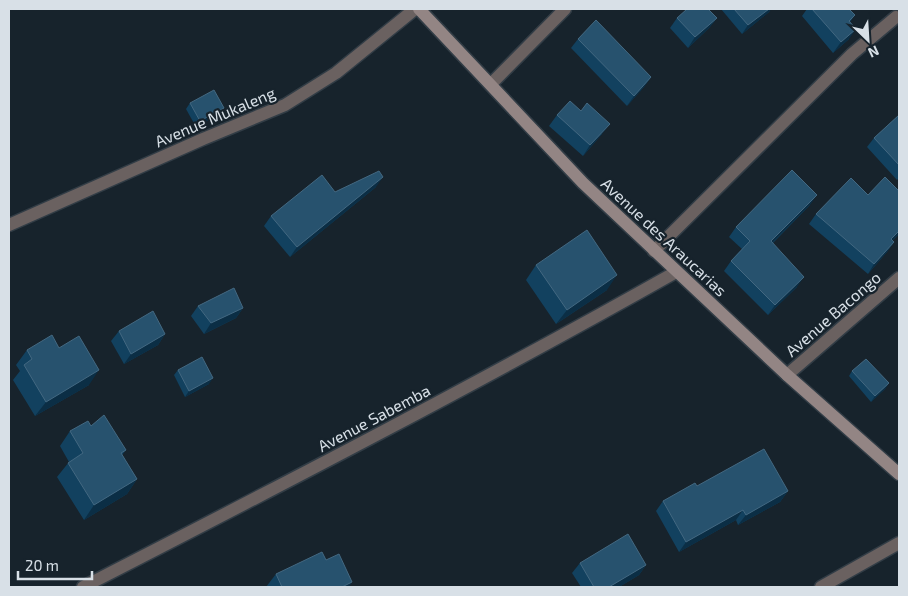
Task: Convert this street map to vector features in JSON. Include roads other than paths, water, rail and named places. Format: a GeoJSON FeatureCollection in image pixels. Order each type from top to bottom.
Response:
{"type":"FeatureCollection","features":[{"type":"Feature","properties":{"kind":"street","name":"Avenue Mukaleng"},"geometry":{"type":"LineString","coordinates":[[9,225],[203,139],[285,105],[336,73],[415,9]]}},
{"type":"Feature","properties":{"kind":"street","name":"Avenue des Araucarias"},"geometry":{"type":"LineString","coordinates":[[419,9],[583,183],[787,375],[899,474]]}},
{"type":"Feature","properties":{"kind":"street"},"geometry":{"type":"LineString","coordinates":[[490,84],[565,9]]}},
{"type":"Feature","properties":{"kind":"street"},"geometry":{"type":"LineString","coordinates":[[654,250],[852,54],[896,17]]}},
{"type":"Feature","properties":{"kind":"street","name":"Avenue Sabemba"},"geometry":{"type":"LineString","coordinates":[[83,587],[334,458],[676,272]]}},
{"type":"Feature","properties":{"kind":"street","name":"Avenue Bacongo"},"geometry":{"type":"LineString","coordinates":[[787,375],[899,278]]}},
{"type":"Feature","properties":{"kind":"street"},"geometry":{"type":"LineString","coordinates":[[821,587],[899,543]]}}]}
